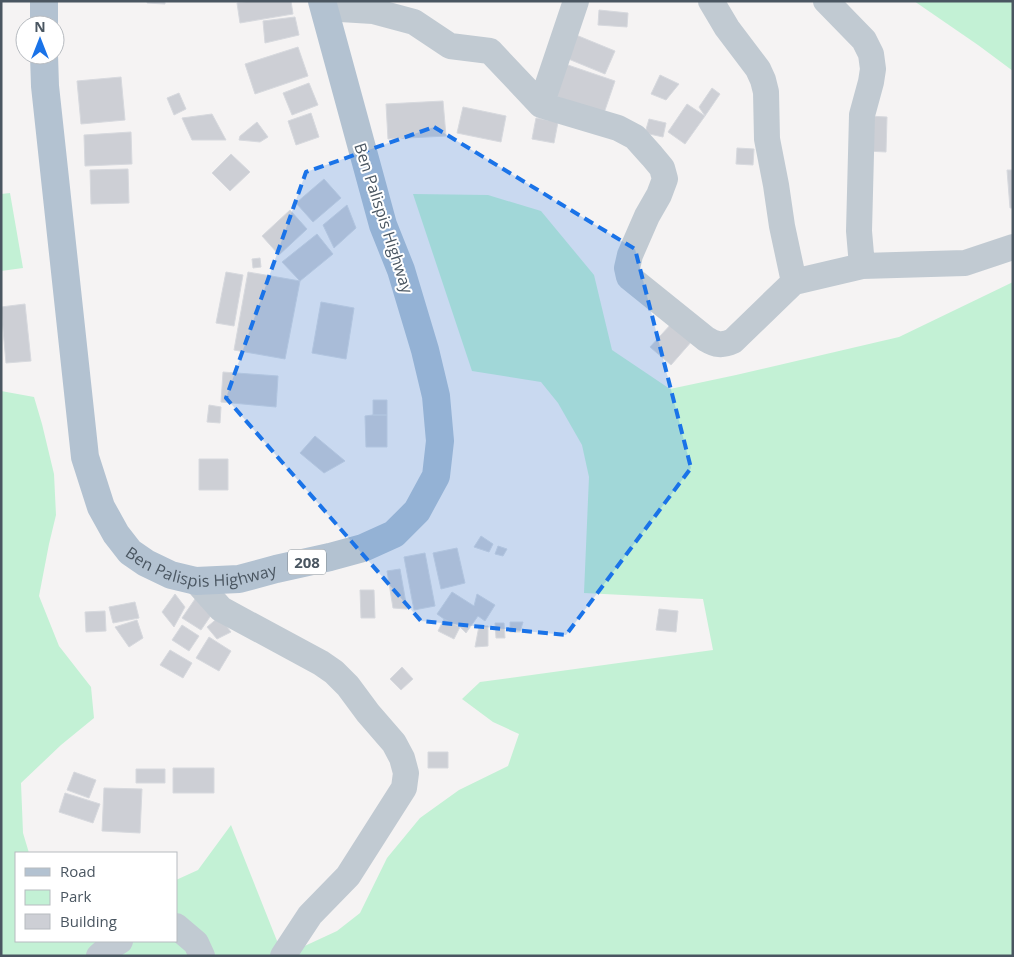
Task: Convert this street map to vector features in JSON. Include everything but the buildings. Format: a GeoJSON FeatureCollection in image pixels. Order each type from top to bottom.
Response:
{"type":"FeatureCollection","features":[{"type":"Feature","properties":{"kind":"main road"},"geometry":{"type":"LineString","coordinates":[[44,1],[44,15]]}},
{"type":"Feature","properties":{"kind":"main road","name":"Ben Palispis Highway"},"geometry":{"type":"LineString","coordinates":[[44,65],[85,457],[101,507],[116,534],[130,552],[146,563],[171,575],[196,581],[239,579],[363,548],[394,534],[417,510],[436,476],[440,440],[436,396],[425,350],[401,270],[378,207],[323,5]]}},
{"type":"Feature","properties":{"kind":"street"},"geometry":{"type":"LineString","coordinates":[[541,105],[576,1]]}},
{"type":"Feature","properties":{"kind":"street"},"geometry":{"type":"LineString","coordinates":[[711,1],[727,28],[758,69],[763,80],[766,92],[767,139],[794,282]]}},
{"type":"Feature","properties":{"kind":"street"},"geometry":{"type":"LineString","coordinates":[[826,1],[864,40],[871,54],[873,69],[862,115],[859,231],[862,266]]}},
{"type":"Feature","properties":{"kind":"street"},"geometry":{"type":"LineString","coordinates":[[323,5],[374,12],[414,22],[450,46],[490,51],[541,105],[618,128],[635,137],[662,168],[664,179],[659,195],[647,216],[627,261],[627,272],[629,277],[706,339],[715,344],[722,345],[733,341],[794,282],[862,266],[965,263],[1013,248]]}},
{"type":"Feature","properties":{"kind":"street"},"geometry":{"type":"LineString","coordinates":[[196,581],[221,609],[299,650],[334,672],[348,686],[394,743],[402,758],[406,773],[404,788],[348,876],[310,915],[283,956]]}},
{"type":"Feature","properties":{"kind":"street"},"geometry":{"type":"LineString","coordinates":[[178,928],[196,943],[202,956]]}},
{"type":"Feature","properties":{"kind":"street"},"geometry":{"type":"LineString","coordinates":[[99,956],[107,948],[118,942]]}},
{"type":"Feature","properties":{"kind":"highlighted area"},"geometry":{"type":"Polygon","coordinates":[[[434,127],[635,249],[691,468],[566,635],[421,621],[226,398],[306,172],[434,127]]]}},
{"type":"Feature","properties":{"kind":"green space"},"geometry":{"type":"Polygon","coordinates":[[[914,1],[1013,1],[1013,71],[978,45],[914,1]]]}},
{"type":"Feature","properties":{"kind":"green space"},"geometry":{"type":"Polygon","coordinates":[[[10,193],[23,268],[1,271],[1,194],[10,193]]]}},
{"type":"Feature","properties":{"kind":"green space"},"geometry":{"type":"Polygon","coordinates":[[[413,194],[488,195],[541,211],[594,275],[612,350],[670,389],[899,337],[1013,282],[1013,956],[283,956],[337,931],[360,913],[387,858],[420,818],[459,790],[508,766],[519,734],[493,722],[462,699],[480,682],[713,650],[703,599],[584,593],[589,477],[582,445],[558,403],[541,382],[472,371],[413,194]]]}},
{"type":"Feature","properties":{"kind":"green space"},"geometry":{"type":"Polygon","coordinates":[[[1,391],[34,397],[42,424],[54,474],[56,515],[39,596],[59,646],[91,687],[94,718],[61,745],[21,783],[23,833],[29,852],[15,852],[15,942],[178,942],[178,879],[198,870],[231,825],[283,956],[1,956],[1,391]]]}}]}
